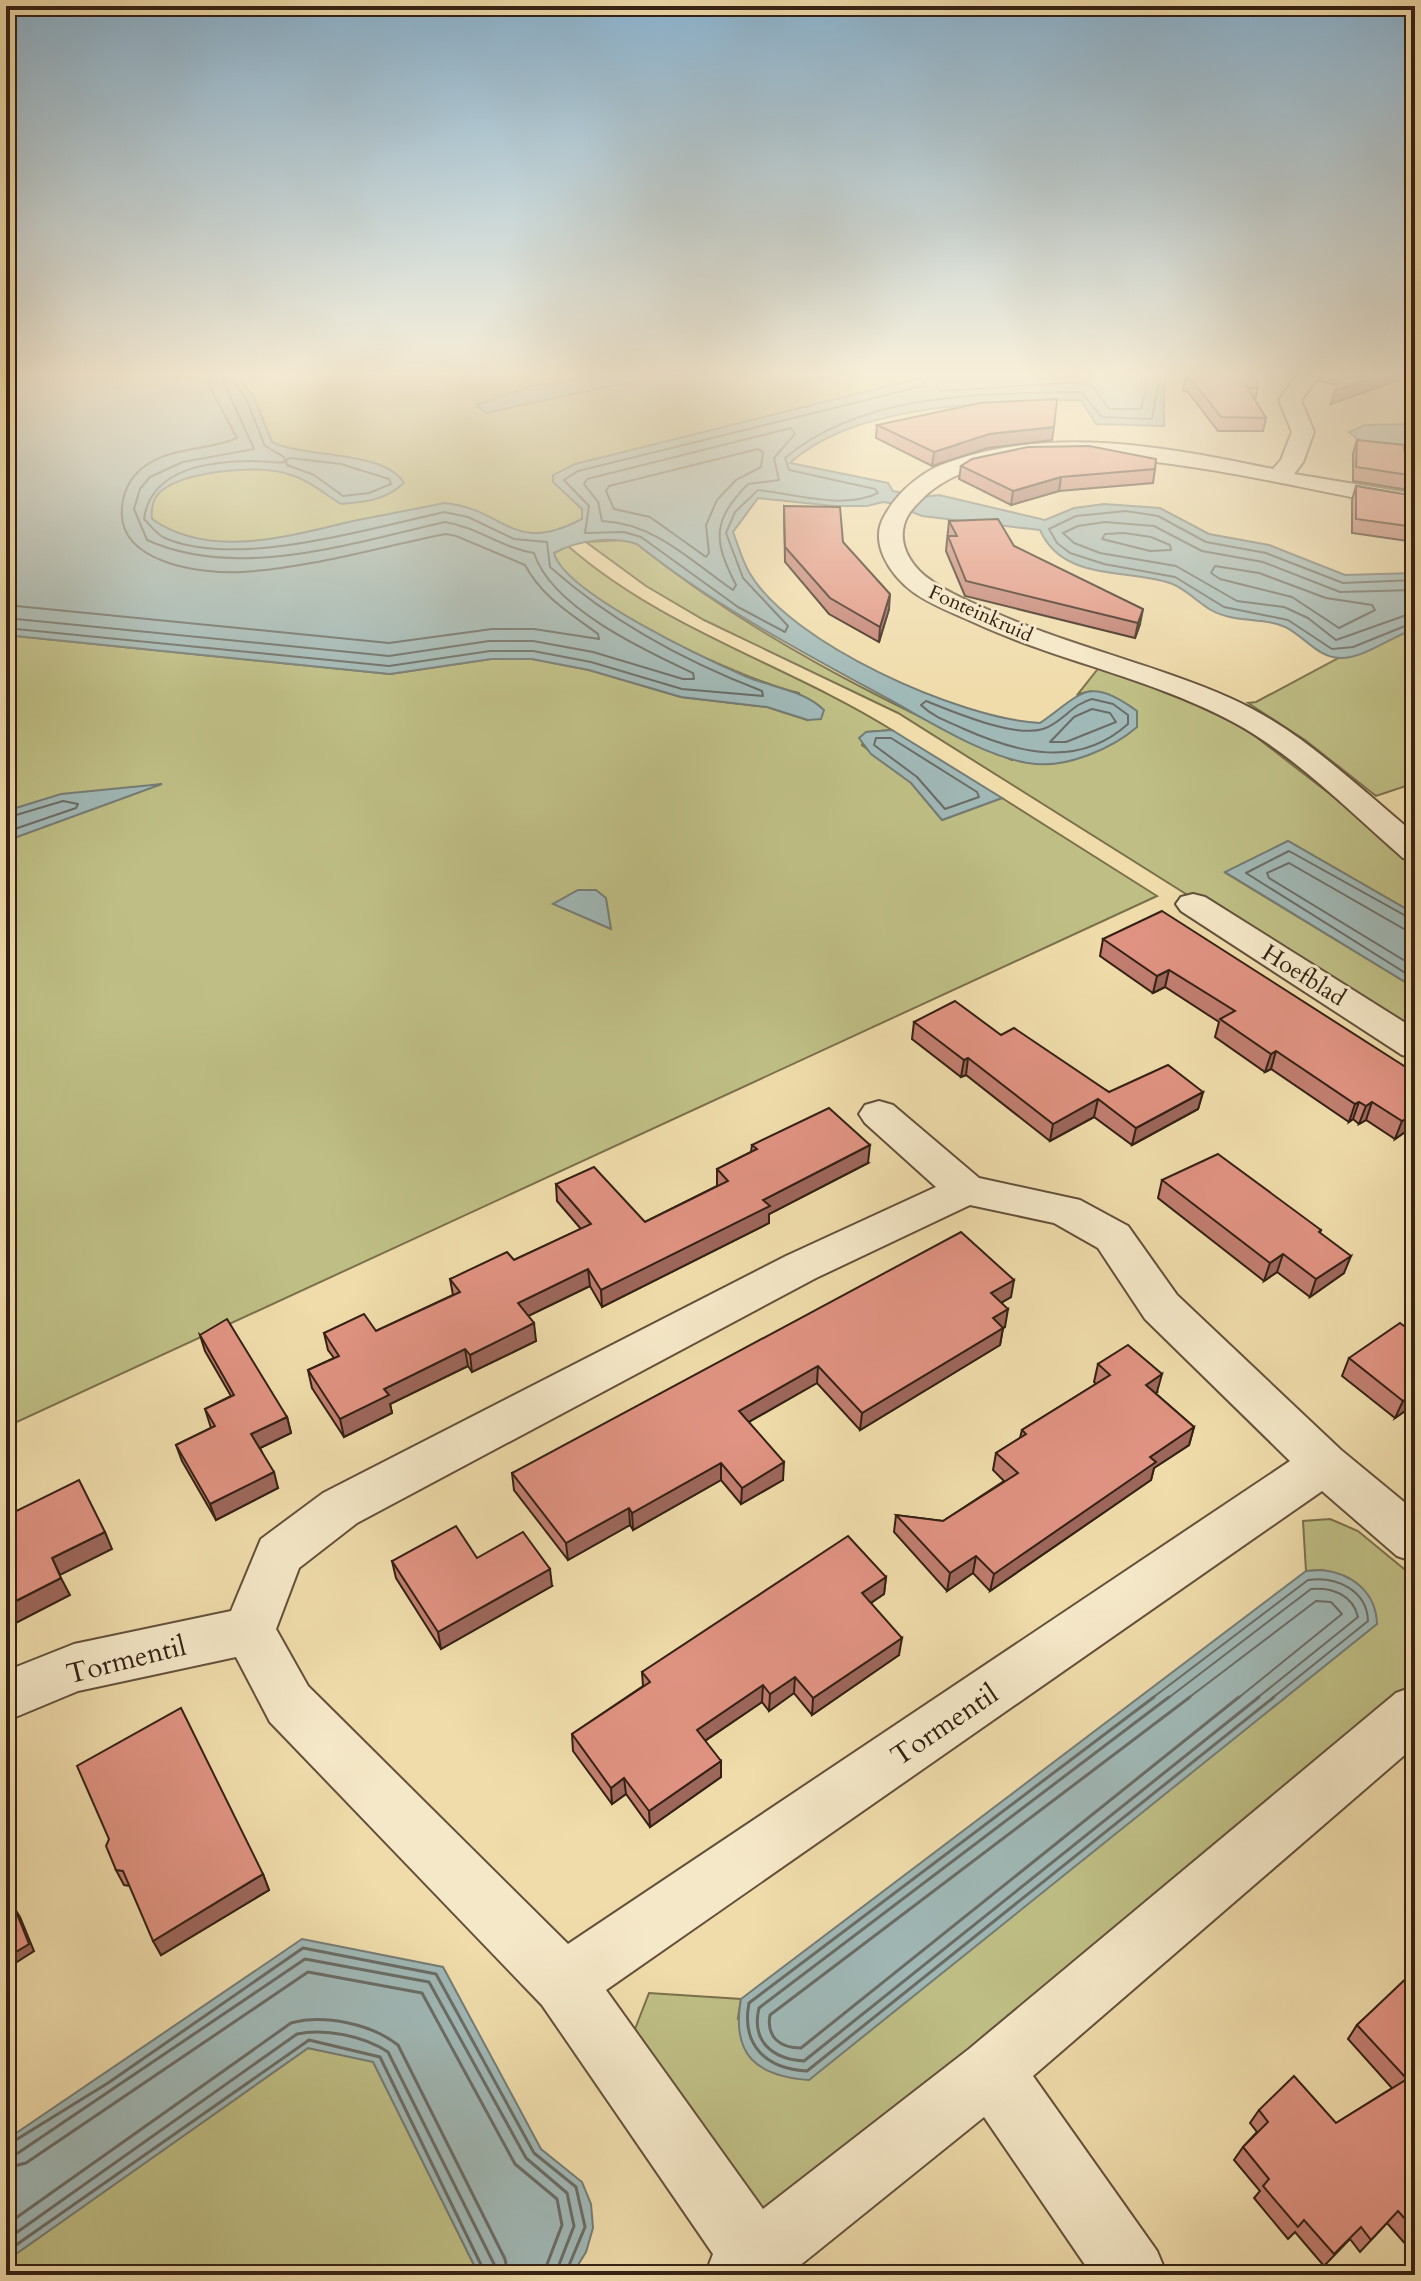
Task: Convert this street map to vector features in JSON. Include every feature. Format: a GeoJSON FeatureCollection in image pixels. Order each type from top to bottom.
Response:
{"type":"FeatureCollection","features":[{"type":"Feature","properties":{"kind":"street","name":"Fonteinkruid"},"geometry":{"type":"LineString","coordinates":[[929,480],[908,501],[891,526],[890,545],[901,566],[923,588],[1003,627],[1177,686],[1226,707],[1276,738],[1415,851]]}},
{"type":"Feature","properties":{"kind":"street","name":"Fonteinkruid"},"geometry":{"type":"LineString","coordinates":[[1303,480],[1415,501]]}},
{"type":"Feature","properties":{"kind":"street","name":"Hoefblad"},"geometry":{"type":"LineString","coordinates":[[1193,904],[1415,1046]]}},
{"type":"Feature","properties":{"kind":"street"},"geometry":{"type":"LineString","coordinates":[[879,1114],[966,1190],[1065,1211],[1113,1237],[1161,1307],[1324,1464],[1415,1541]]}},
{"type":"Feature","properties":{"kind":"street"},"geometry":{"type":"LineString","coordinates":[[966,1190],[801,1267],[340,1508],[279,1554],[249,1631],[289,1704],[564,1983],[748,2266],[991,2071],[1415,1711]]}},
{"type":"Feature","properties":{"kind":"street","name":"Tormentil"},"geometry":{"type":"LineString","coordinates":[[564,1983],[1324,1464]]}},
{"type":"Feature","properties":{"kind":"street","name":"Tormentil"},"geometry":{"type":"LineString","coordinates":[[6,1696],[74,1668],[249,1631]]}},
{"type":"Feature","properties":{"kind":"street"},"geometry":{"type":"LineString","coordinates":[[991,2071],[1133,2275]]}},
{"type":"Feature","properties":{"kind":"green space"},"geometry":{"type":"Polygon","coordinates":[[[6,480],[687,480],[619,527],[339,577],[6,525],[6,480]]]}},
{"type":"Feature","properties":{"kind":"green space"},"geometry":{"type":"Polygon","coordinates":[[[624,540],[637,544],[725,607],[818,664],[1012,760],[1092,691],[1078,694],[1101,665],[1173,688],[1246,729],[1415,860],[1415,914],[1288,841],[1226,873],[1415,988],[1415,1038],[898,713],[704,620],[646,586],[586,542],[624,540]]]}},
{"type":"Feature","properties":{"kind":"green space"},"geometry":{"type":"Polygon","coordinates":[[[568,546],[644,601],[892,730],[866,732],[862,745],[911,782],[942,820],[1002,798],[1157,896],[6,1427],[6,635],[390,674],[491,659],[532,659],[589,670],[681,697],[767,707],[807,720],[799,693],[703,657],[624,616],[590,594],[566,572],[554,553],[568,546]]]}},
{"type":"Feature","properties":{"kind":"green space"},"geometry":{"type":"Polygon","coordinates":[[[1415,617],[1415,783],[1376,796],[1305,740],[1248,703],[1256,702],[1415,617]]]}},
{"type":"Feature","properties":{"kind":"green space"},"geometry":{"type":"Polygon","coordinates":[[[1330,1519],[1358,1531],[1415,1578],[1415,1692],[774,2211],[739,2208],[640,2061],[635,2029],[649,1993],[741,1999],[738,2018],[1321,1570],[1306,1571],[1303,1521],[1330,1519]]]}},
{"type":"Feature","properties":{"kind":"green space"},"geometry":{"type":"Polygon","coordinates":[[[308,2048],[373,2061],[479,2275],[6,2275],[6,2260],[308,2048]]]}},
{"type":"Feature","properties":{"kind":"water"},"geometry":{"type":"Polygon","coordinates":[[[6,480],[181,480],[158,494],[152,508],[152,519],[173,531],[195,538],[242,542],[444,503],[482,513],[524,532],[539,533],[582,519],[582,509],[553,480],[875,480],[888,483],[893,491],[923,497],[939,495],[1045,520],[1074,508],[1104,504],[1160,508],[1209,534],[1269,545],[1345,575],[1415,573],[1415,629],[1369,651],[1350,657],[1332,657],[1286,627],[1219,614],[1170,583],[1080,566],[1050,547],[1040,530],[922,516],[912,512],[915,507],[883,502],[867,506],[834,506],[758,498],[733,532],[749,572],[770,599],[800,625],[838,650],[923,692],[966,708],[1006,718],[1040,723],[1076,697],[1095,691],[1107,693],[1137,711],[1137,727],[1116,742],[1076,759],[1049,764],[1000,756],[943,730],[761,628],[637,544],[616,540],[584,542],[554,553],[564,569],[583,587],[609,605],[671,641],[747,677],[807,698],[824,710],[821,719],[808,720],[767,707],[681,697],[589,670],[532,659],[491,659],[390,674],[6,635],[6,480]]]}},
{"type":"Feature","properties":{"kind":"water"},"geometry":{"type":"Polygon","coordinates":[[[303,480],[402,480],[404,483],[382,497],[341,504],[303,480]]]}},
{"type":"Feature","properties":{"kind":"water"},"geometry":{"type":"Polygon","coordinates":[[[892,730],[1002,798],[942,820],[911,783],[871,754],[859,738],[866,732],[892,730]]]}},
{"type":"Feature","properties":{"kind":"water"},"geometry":{"type":"Polygon","coordinates":[[[162,784],[6,841],[6,811],[61,794],[162,784]]]}},
{"type":"Feature","properties":{"kind":"water"},"geometry":{"type":"Polygon","coordinates":[[[1288,841],[1415,914],[1415,988],[1225,872],[1288,841]]]}},
{"type":"Feature","properties":{"kind":"water"},"geometry":{"type":"Polygon","coordinates":[[[578,890],[596,890],[606,898],[611,929],[553,904],[578,890]]]}},
{"type":"Feature","properties":{"kind":"water"},"geometry":{"type":"Polygon","coordinates":[[[1321,1570],[1343,1575],[1360,1586],[1372,1602],[1377,1624],[809,2080],[775,2074],[751,2059],[740,2035],[741,1999],[1306,1571],[1321,1570]]]}},
{"type":"Feature","properties":{"kind":"water"},"geometry":{"type":"Polygon","coordinates":[[[302,1939],[443,1967],[541,2149],[582,2182],[591,2204],[593,2228],[586,2252],[573,2273],[479,2275],[373,2062],[308,2048],[6,2261],[6,2140],[302,1939]]]}},
{"type":"Feature","properties":{"kind":"building"},"geometry":{"type":"Polygon","coordinates":[[[991,480],[1049,480],[1013,491],[991,480]]]}},
{"type":"Feature","properties":{"kind":"building"},"geometry":{"type":"Polygon","coordinates":[[[1356,486],[1415,496],[1415,527],[1356,519],[1356,486]]]}},
{"type":"Feature","properties":{"kind":"building"},"geometry":{"type":"Polygon","coordinates":[[[784,506],[840,507],[843,542],[890,594],[880,627],[830,598],[785,547],[784,506]]]}},
{"type":"Feature","properties":{"kind":"building"},"geometry":{"type":"Polygon","coordinates":[[[998,519],[1014,546],[1143,609],[1138,623],[966,581],[948,536],[957,536],[949,521],[998,519]]]}},
{"type":"Feature","properties":{"kind":"building"},"geometry":{"type":"Polygon","coordinates":[[[1162,911],[1415,1073],[1415,1117],[1412,1115],[1402,1121],[1372,1102],[1366,1106],[1359,1102],[1355,1104],[1276,1051],[1271,1054],[1220,1019],[1235,1011],[1169,970],[1157,976],[1103,939],[1162,911]]]}},
{"type":"Feature","properties":{"kind":"building"},"geometry":{"type":"Polygon","coordinates":[[[955,1001],[1001,1035],[1014,1028],[1109,1092],[1168,1065],[1203,1092],[1136,1128],[1098,1099],[1053,1124],[968,1058],[964,1060],[914,1022],[955,1001]]]}},
{"type":"Feature","properties":{"kind":"building"},"geometry":{"type":"Polygon","coordinates":[[[829,1108],[870,1145],[763,1200],[770,1206],[601,1290],[588,1269],[518,1303],[534,1323],[470,1355],[465,1349],[384,1389],[389,1395],[340,1419],[308,1370],[339,1356],[324,1333],[364,1314],[376,1331],[460,1292],[450,1279],[507,1252],[514,1260],[591,1224],[556,1184],[594,1167],[645,1222],[728,1181],[717,1169],[757,1149],[752,1145],[829,1108]]]}},
{"type":"Feature","properties":{"kind":"building"},"geometry":{"type":"Polygon","coordinates":[[[1218,1154],[1351,1256],[1316,1279],[1283,1254],[1270,1263],[1162,1180],[1218,1154]]]}},
{"type":"Feature","properties":{"kind":"building"},"geometry":{"type":"Polygon","coordinates":[[[961,1232],[1014,1280],[991,1293],[1008,1309],[993,1318],[1003,1328],[862,1413],[818,1366],[739,1411],[784,1462],[742,1488],[721,1463],[632,1513],[629,1508],[566,1543],[512,1473],[961,1232]]]}},
{"type":"Feature","properties":{"kind":"building"},"geometry":{"type":"Polygon","coordinates":[[[227,1319],[287,1417],[251,1434],[274,1472],[210,1504],[176,1445],[215,1426],[205,1409],[234,1395],[200,1335],[227,1319]]]}},
{"type":"Feature","properties":{"kind":"building"},"geometry":{"type":"Polygon","coordinates":[[[1400,1323],[1415,1334],[1415,1392],[1403,1401],[1349,1358],[1400,1323]]]}},
{"type":"Feature","properties":{"kind":"building"},"geometry":{"type":"Polygon","coordinates":[[[1128,1345],[1162,1374],[1146,1385],[1194,1427],[1150,1457],[1156,1462],[994,1574],[976,1556],[950,1573],[896,1515],[943,1521],[1018,1473],[996,1453],[1026,1434],[1022,1430],[1110,1375],[1098,1364],[1128,1345]]]}},
{"type":"Feature","properties":{"kind":"building"},"geometry":{"type":"Polygon","coordinates":[[[79,1480],[105,1532],[52,1558],[61,1578],[6,1606],[6,1516],[79,1480]]]}},
{"type":"Feature","properties":{"kind":"building"},"geometry":{"type":"Polygon","coordinates":[[[456,1526],[477,1558],[523,1532],[550,1569],[438,1632],[392,1561],[456,1526]]]}},
{"type":"Feature","properties":{"kind":"building"},"geometry":{"type":"Polygon","coordinates":[[[848,1536],[886,1577],[862,1593],[902,1638],[813,1698],[795,1677],[770,1694],[763,1685],[697,1730],[721,1761],[649,1811],[624,1778],[611,1788],[572,1734],[650,1682],[642,1672],[848,1536]]]}},
{"type":"Feature","properties":{"kind":"building"},"geometry":{"type":"Polygon","coordinates":[[[181,1708],[263,1874],[153,1941],[123,1871],[116,1870],[106,1846],[109,1839],[77,1766],[181,1708]]]}},
{"type":"Feature","properties":{"kind":"building"},"geometry":{"type":"Polygon","coordinates":[[[15,1909],[29,1944],[6,1958],[6,1915],[15,1909]]]}},
{"type":"Feature","properties":{"kind":"building"},"geometry":{"type":"Polygon","coordinates":[[[1414,1971],[1415,2230],[1398,2211],[1371,2240],[1361,2227],[1334,2254],[1304,2220],[1298,2227],[1263,2186],[1269,2179],[1243,2147],[1268,2122],[1259,2110],[1294,2076],[1336,2123],[1407,2079],[1357,2025],[1414,1971]]]}}]}
